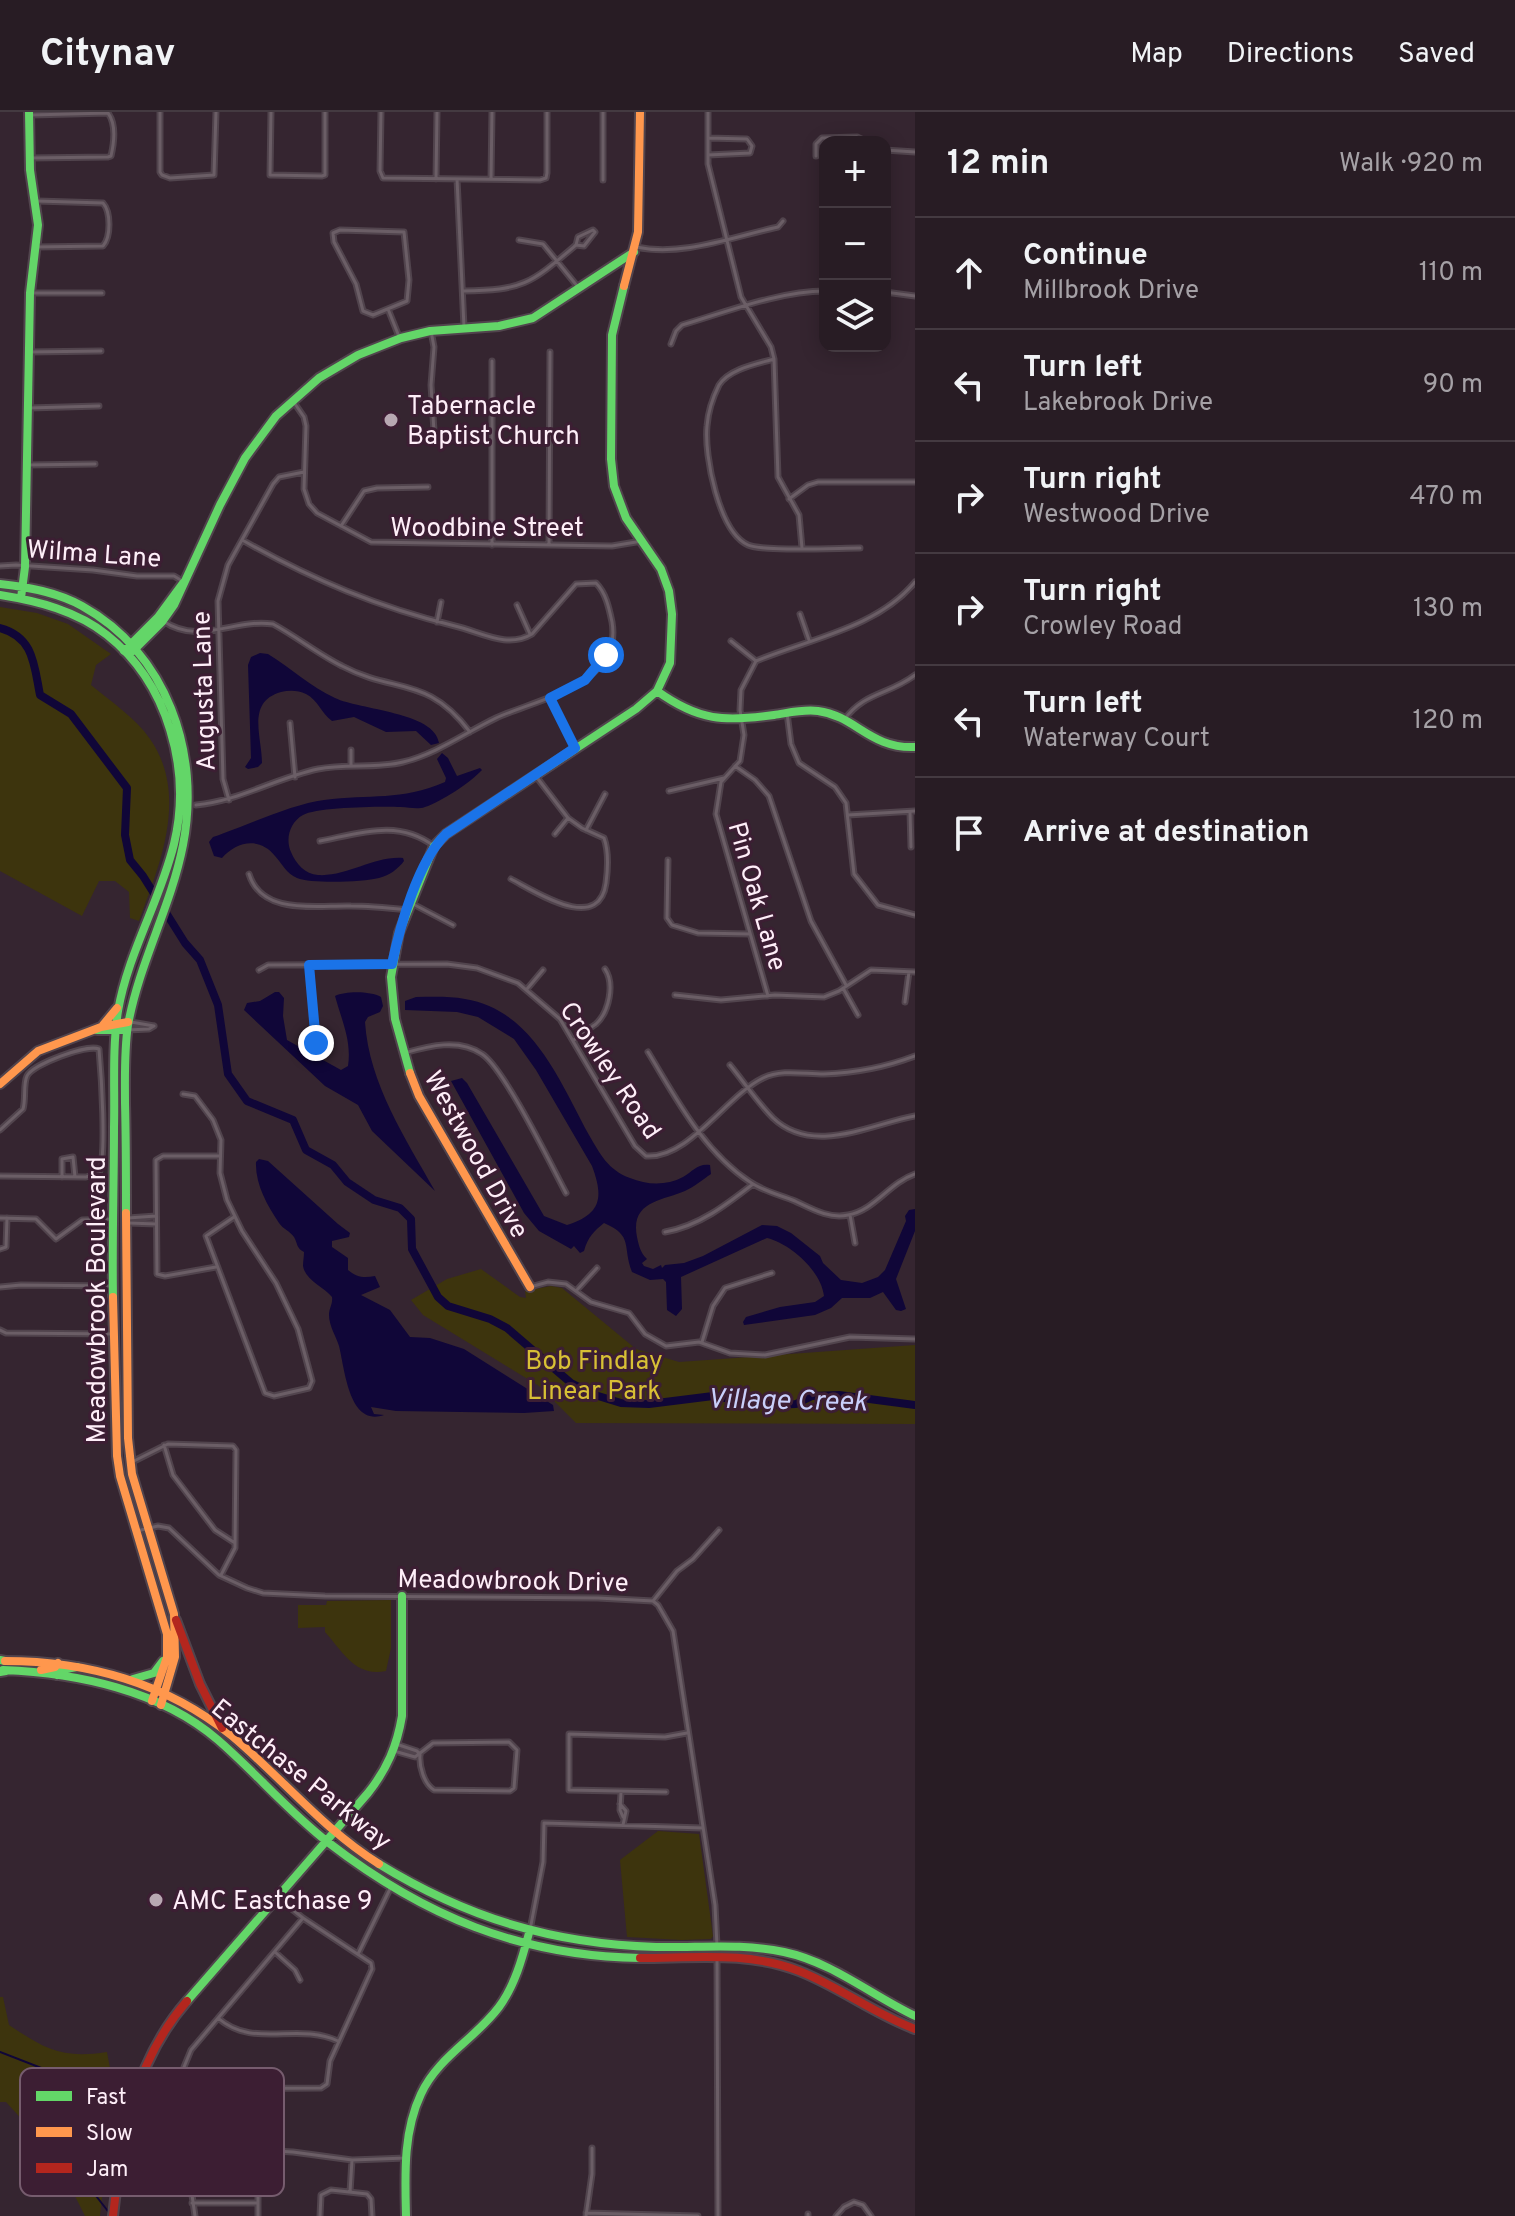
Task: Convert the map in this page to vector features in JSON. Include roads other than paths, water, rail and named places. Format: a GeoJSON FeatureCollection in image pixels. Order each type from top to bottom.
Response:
{"type":"FeatureCollection","features":[{"type":"Feature","properties":{"kind":"main road"},"geometry":{"type":"LineString","coordinates":[[640,112],[641,197],[635,249],[612,335],[611,459],[616,496],[626,518],[661,569],[670,602],[670,663],[657,691],[699,717],[741,720],[787,713],[822,712],[844,720],[878,743],[898,748],[915,747]]}},
{"type":"Feature","properties":{"kind":"main road"},"geometry":{"type":"LineString","coordinates":[[21,598],[25,567],[30,293],[36,247],[29,113]]}},
{"type":"Feature","properties":{"kind":"main road"},"geometry":{"type":"LineString","coordinates":[[130,650],[163,621],[179,597],[227,486],[243,458],[292,400],[335,368],[400,339],[431,331],[504,325],[536,317],[561,303],[635,249]]}},
{"type":"Feature","properties":{"kind":"main road"},"geometry":{"type":"LineString","coordinates":[[610,267],[628,270]]}},
{"type":"Feature","properties":{"kind":"main road"},"geometry":{"type":"LineString","coordinates":[[130,650],[184,582]]}},
{"type":"Feature","properties":{"kind":"main road"},"geometry":{"type":"LineString","coordinates":[[0,584],[23,586],[83,607],[123,636],[130,650]]}},
{"type":"Feature","properties":{"kind":"main road"},"geometry":{"type":"LineString","coordinates":[[0,595],[37,601],[85,621],[130,650]]}},
{"type":"Feature","properties":{"kind":"main road","name":"Meadowbrook Boulevard"},"geometry":{"type":"LineString","coordinates":[[130,650],[160,703],[176,758],[180,789],[178,823],[165,873],[119,1004],[116,1027],[115,1425],[118,1466],[167,1634],[160,1693]]}},
{"type":"Feature","properties":{"kind":"main road","name":"Meadowbrook Boulevard"},"geometry":{"type":"LineString","coordinates":[[130,650],[164,692],[175,714],[185,751],[188,813],[184,843],[137,983],[127,1026],[126,1334],[130,1463],[174,1614],[175,1657],[156,1703]]}},
{"type":"Feature","properties":{"kind":"main road","name":"Westwood Drive"},"geometry":{"type":"LineString","coordinates":[[530,1287],[419,1096],[403,1054],[392,1001],[392,964],[399,933],[434,846],[446,834],[636,709],[657,691]]}},
{"type":"Feature","properties":{"kind":"main road"},"geometry":{"type":"LineString","coordinates":[[0,1084],[38,1051],[98,1028],[111,1018],[119,1004]]}},
{"type":"Feature","properties":{"kind":"main road"},"geometry":{"type":"LineString","coordinates":[[98,1028],[127,1026]]}},
{"type":"Feature","properties":{"kind":"main road"},"geometry":{"type":"LineString","coordinates":[[114,1219],[126,1220]]}},
{"type":"Feature","properties":{"kind":"main road"},"geometry":{"type":"LineString","coordinates":[[115,1334],[126,1334]]}},
{"type":"Feature","properties":{"kind":"main road"},"geometry":{"type":"LineString","coordinates":[[118,1466],[130,1463]]}},
{"type":"Feature","properties":{"kind":"main road"},"geometry":{"type":"LineString","coordinates":[[143,2068],[173,2017],[368,1793],[387,1767],[395,1747],[403,1705],[402,1596]]}},
{"type":"Feature","properties":{"kind":"main road"},"geometry":{"type":"LineString","coordinates":[[174,1614],[200,1684],[222,1729]]}},
{"type":"Feature","properties":{"kind":"main road"},"geometry":{"type":"LineString","coordinates":[[121,1678],[135,1680],[149,1676],[160,1669],[167,1653]]}},
{"type":"Feature","properties":{"kind":"main road"},"geometry":{"type":"LineString","coordinates":[[40,1670],[55,1667],[58,1663]]}},
{"type":"Feature","properties":{"kind":"main road","name":"Eastchase Parkway"},"geometry":{"type":"LineString","coordinates":[[2,1666],[58,1663],[121,1678],[160,1693],[222,1729],[371,1859],[428,1892],[480,1915],[529,1933],[575,1942],[632,1946],[756,1947]]}},
{"type":"Feature","properties":{"kind":"main road","name":"Eastchase Parkway"},"geometry":{"type":"LineString","coordinates":[[2,1666],[97,1682],[156,1703],[202,1727],[326,1841],[392,1885],[467,1924],[526,1945],[573,1954],[717,1957]]}},
{"type":"Feature","properties":{"kind":"main road"},"geometry":{"type":"LineString","coordinates":[[57,1675],[60,1670],[78,1667]]}},
{"type":"Feature","properties":{"kind":"main road"},"geometry":{"type":"LineString","coordinates":[[423,1901],[428,1892]]}},
{"type":"Feature","properties":{"kind":"main road"},"geometry":{"type":"LineString","coordinates":[[406,2216],[406,2158],[416,2106],[428,2080],[445,2058],[499,2006],[517,1973],[529,1933]]}},
{"type":"Feature","properties":{"kind":"main road"},"geometry":{"type":"LineString","coordinates":[[632,1946],[633,1957]]}},
{"type":"Feature","properties":{"kind":"main road"},"geometry":{"type":"LineString","coordinates":[[717,1957],[725,1950],[756,1947],[803,1956],[915,2016]]}},
{"type":"Feature","properties":{"kind":"main road"},"geometry":{"type":"LineString","coordinates":[[717,1957],[778,1963],[810,1974],[888,2018],[915,2029]]}},
{"type":"Feature","properties":{"kind":"main road"},"geometry":{"type":"LineString","coordinates":[[113,2216],[115,2196]]}},
{"type":"Feature","properties":{"kind":"street"},"geometry":{"type":"LineString","coordinates":[[160,112],[162,175],[170,178],[214,175],[216,112]]}},
{"type":"Feature","properties":{"kind":"street"},"geometry":{"type":"LineString","coordinates":[[271,112],[270,175],[325,175],[325,112]]}},
{"type":"Feature","properties":{"kind":"street"},"geometry":{"type":"LineString","coordinates":[[381,112],[381,177],[398,180],[546,178],[547,112]]}},
{"type":"Feature","properties":{"kind":"street"},"geometry":{"type":"LineString","coordinates":[[436,179],[437,112]]}},
{"type":"Feature","properties":{"kind":"street"},"geometry":{"type":"LineString","coordinates":[[491,179],[492,112]]}},
{"type":"Feature","properties":{"kind":"street"},"geometry":{"type":"LineString","coordinates":[[603,112],[603,180]]}},
{"type":"Feature","properties":{"kind":"street"},"geometry":{"type":"LineString","coordinates":[[708,112],[708,155],[726,238],[745,306],[771,347],[774,359],[778,477],[799,515],[802,548]]}},
{"type":"Feature","properties":{"kind":"street"},"geometry":{"type":"LineString","coordinates":[[29,113],[108,113],[113,124],[111,156],[29,158]]}},
{"type":"Feature","properties":{"kind":"street"},"geometry":{"type":"LineString","coordinates":[[708,138],[747,139],[752,149],[743,154],[708,155]]}},
{"type":"Feature","properties":{"kind":"street"},"geometry":{"type":"LineString","coordinates":[[816,156],[819,141]]}},
{"type":"Feature","properties":{"kind":"street"},"geometry":{"type":"LineString","coordinates":[[891,150],[915,152]]}},
{"type":"Feature","properties":{"kind":"street"},"geometry":{"type":"LineString","coordinates":[[457,179],[464,328]]}},
{"type":"Feature","properties":{"kind":"street"},"geometry":{"type":"LineString","coordinates":[[36,201],[106,205],[108,240],[100,247],[36,247]]}},
{"type":"Feature","properties":{"kind":"street"},"geometry":{"type":"LineString","coordinates":[[635,249],[687,248],[778,227],[783,221]]}},
{"type":"Feature","properties":{"kind":"street"},"geometry":{"type":"LineString","coordinates":[[463,291],[517,287],[530,282],[576,245],[578,237],[593,230],[595,232],[584,246],[576,245]]}},
{"type":"Feature","properties":{"kind":"street"},"geometry":{"type":"LineString","coordinates":[[335,231],[404,232],[409,295],[407,301],[388,309],[373,315],[363,311],[352,275],[334,242],[335,231]]}},
{"type":"Feature","properties":{"kind":"street"},"geometry":{"type":"LineString","coordinates":[[519,240],[543,244],[579,288]]}},
{"type":"Feature","properties":{"kind":"street"},"geometry":{"type":"LineString","coordinates":[[671,344],[682,325],[745,306],[819,292]]}},
{"type":"Feature","properties":{"kind":"street"},"geometry":{"type":"LineString","coordinates":[[30,293],[102,293]]}},
{"type":"Feature","properties":{"kind":"street"},"geometry":{"type":"LineString","coordinates":[[891,293],[915,296]]}},
{"type":"Feature","properties":{"kind":"street"},"geometry":{"type":"LineString","coordinates":[[388,309],[400,339]]}},
{"type":"Feature","properties":{"kind":"street"},"geometry":{"type":"LineString","coordinates":[[431,331],[434,347],[431,380],[434,431]]}},
{"type":"Feature","properties":{"kind":"street"},"geometry":{"type":"LineString","coordinates":[[29,352],[101,351]]}},
{"type":"Feature","properties":{"kind":"street"},"geometry":{"type":"LineString","coordinates":[[549,545],[550,352]]}},
{"type":"Feature","properties":{"kind":"street"},"geometry":{"type":"LineString","coordinates":[[774,359],[745,368],[720,384],[708,417],[707,449],[714,487],[731,528],[740,540],[758,548],[860,548]]}},
{"type":"Feature","properties":{"kind":"street"},"geometry":{"type":"LineString","coordinates":[[492,361],[492,546]]}},
{"type":"Feature","properties":{"kind":"street","name":"Woodbine Street"},"geometry":{"type":"LineString","coordinates":[[292,400],[304,417],[306,426],[304,489],[309,504],[317,513],[377,544],[612,546],[642,541]]}},
{"type":"Feature","properties":{"kind":"street"},"geometry":{"type":"LineString","coordinates":[[29,408],[99,406]]}},
{"type":"Feature","properties":{"kind":"street"},"geometry":{"type":"LineString","coordinates":[[26,465],[95,464]]}},
{"type":"Feature","properties":{"kind":"street","name":"Augusta Lane"},"geometry":{"type":"LineString","coordinates":[[229,800],[223,779],[218,601],[228,565],[273,484],[279,477],[304,472]]}},
{"type":"Feature","properties":{"kind":"street"},"geometry":{"type":"LineString","coordinates":[[789,499],[808,485],[818,482],[915,482]]}},
{"type":"Feature","properties":{"kind":"street"},"geometry":{"type":"LineString","coordinates":[[341,526],[364,491],[428,487]]}},
{"type":"Feature","properties":{"kind":"street"},"geometry":{"type":"LineString","coordinates":[[196,805],[229,800],[316,769],[382,766],[427,754],[496,719],[550,698],[585,680],[611,646],[612,625],[608,604],[600,587],[591,582],[574,586],[530,636],[507,640],[437,623],[323,583],[244,541]]}},
{"type":"Feature","properties":{"kind":"street","name":"Wilma Lane"},"geometry":{"type":"LineString","coordinates":[[0,566],[174,576],[184,582]]}},
{"type":"Feature","properties":{"kind":"street"},"geometry":{"type":"LineString","coordinates":[[731,641],[756,661],[878,613],[900,598],[915,582]]}},
{"type":"Feature","properties":{"kind":"street"},"geometry":{"type":"LineString","coordinates":[[437,623],[441,602]]}},
{"type":"Feature","properties":{"kind":"street"},"geometry":{"type":"LineString","coordinates":[[517,605],[530,636]]}},
{"type":"Feature","properties":{"kind":"street"},"geometry":{"type":"LineString","coordinates":[[800,614],[809,640]]}},
{"type":"Feature","properties":{"kind":"street"},"geometry":{"type":"LineString","coordinates":[[163,621],[180,630],[219,631],[262,623],[273,624],[342,666],[434,697],[456,714],[470,732]]}},
{"type":"Feature","properties":{"kind":"street","name":"Pin Oak Lane"},"geometry":{"type":"LineString","coordinates":[[756,661],[741,690],[744,735],[740,761],[718,791],[716,814],[768,996]]}},
{"type":"Feature","properties":{"kind":"street"},"geometry":{"type":"LineString","coordinates":[[844,720],[854,706],[864,699],[891,690],[915,675]]}},
{"type":"Feature","properties":{"kind":"street"},"geometry":{"type":"LineString","coordinates":[[550,698],[575,748]]}},
{"type":"Feature","properties":{"kind":"street"},"geometry":{"type":"LineString","coordinates":[[787,713],[794,755],[805,768],[835,787],[843,796],[854,874],[865,892],[878,905],[915,915]]}},
{"type":"Feature","properties":{"kind":"street"},"geometry":{"type":"LineString","coordinates":[[290,723],[295,777]]}},
{"type":"Feature","properties":{"kind":"street"},"geometry":{"type":"LineString","coordinates":[[351,750],[351,766]]}},
{"type":"Feature","properties":{"kind":"street"},"geometry":{"type":"LineString","coordinates":[[735,766],[755,780],[769,796],[811,921],[858,1015]]}},
{"type":"Feature","properties":{"kind":"street"},"geometry":{"type":"LineString","coordinates":[[511,879],[566,905],[584,908],[598,902],[605,892],[608,852],[604,838],[568,818],[535,775]]}},
{"type":"Feature","properties":{"kind":"street"},"geometry":{"type":"LineString","coordinates":[[669,791],[725,778]]}},
{"type":"Feature","properties":{"kind":"street"},"geometry":{"type":"LineString","coordinates":[[586,830],[605,794]]}},
{"type":"Feature","properties":{"kind":"street"},"geometry":{"type":"LineString","coordinates":[[848,815],[913,812],[911,847]]}},
{"type":"Feature","properties":{"kind":"street"},"geometry":{"type":"LineString","coordinates":[[555,834],[568,818]]}},
{"type":"Feature","properties":{"kind":"street"},"geometry":{"type":"LineString","coordinates":[[320,841],[392,828],[412,833],[434,846]]}},
{"type":"Feature","properties":{"kind":"street"},"geometry":{"type":"LineString","coordinates":[[668,860],[667,918],[672,925],[698,933],[750,934]]}},
{"type":"Feature","properties":{"kind":"street"},"geometry":{"type":"LineString","coordinates":[[249,874],[254,887],[262,894],[286,905],[410,906],[453,925]]}},
{"type":"Feature","properties":{"kind":"street","name":"Crowley Road"},"geometry":{"type":"LineString","coordinates":[[259,970],[268,965],[430,963],[477,968],[518,983],[560,1019],[639,1152],[653,1156],[664,1154],[699,1131],[748,1087],[771,1075],[783,1072],[843,1073],[894,1064],[915,1056]]}},
{"type":"Feature","properties":{"kind":"street"},"geometry":{"type":"LineString","coordinates":[[309,965],[316,1043]]}},
{"type":"Feature","properties":{"kind":"street"},"geometry":{"type":"LineString","coordinates":[[574,1040],[602,1016],[610,990],[610,977],[605,969]]}},
{"type":"Feature","properties":{"kind":"street"},"geometry":{"type":"LineString","coordinates":[[526,990],[543,970]]}},
{"type":"Feature","properties":{"kind":"street"},"geometry":{"type":"LineString","coordinates":[[675,995],[721,1000],[768,996],[824,997],[871,970],[915,972]]}},
{"type":"Feature","properties":{"kind":"street"},"geometry":{"type":"LineString","coordinates":[[905,1002],[909,972]]}},
{"type":"Feature","properties":{"kind":"street"},"geometry":{"type":"LineString","coordinates":[[127,1026],[154,1026],[149,1029],[127,1026]]}},
{"type":"Feature","properties":{"kind":"street"},"geometry":{"type":"LineString","coordinates":[[403,1054],[452,1044],[484,1054],[500,1074],[566,1193]]}},
{"type":"Feature","properties":{"kind":"street"},"geometry":{"type":"LineString","coordinates":[[0,1130],[23,1109],[25,1078],[29,1073],[71,1052],[91,1046],[99,1049],[102,1115],[102,1165],[99,1173],[96,1176],[75,1177],[0,1176]]}},
{"type":"Feature","properties":{"kind":"street"},"geometry":{"type":"LineString","coordinates":[[648,1052],[660,1077],[721,1159],[753,1184],[834,1217],[850,1215],[869,1207],[899,1181],[915,1174]]}},
{"type":"Feature","properties":{"kind":"street"},"geometry":{"type":"LineString","coordinates":[[22,1063],[29,1073]]}},
{"type":"Feature","properties":{"kind":"street"},"geometry":{"type":"LineString","coordinates":[[730,1065],[780,1124],[816,1136],[836,1136],[915,1116]]}},
{"type":"Feature","properties":{"kind":"street"},"geometry":{"type":"LineString","coordinates":[[183,1094],[195,1096],[213,1120],[221,1140],[220,1173],[234,1217],[276,1283],[298,1329],[312,1381],[310,1387],[274,1396],[265,1393],[216,1267],[207,1235],[234,1217]]}},
{"type":"Feature","properties":{"kind":"street"},"geometry":{"type":"LineString","coordinates":[[102,1125],[116,1128],[113,1132],[102,1132]]}},
{"type":"Feature","properties":{"kind":"street"},"geometry":{"type":"LineString","coordinates":[[216,1267],[160,1275],[156,1271],[156,1160],[163,1156],[220,1156]]}},
{"type":"Feature","properties":{"kind":"street"},"geometry":{"type":"LineString","coordinates":[[62,1177],[62,1159],[73,1157],[75,1177]]}},
{"type":"Feature","properties":{"kind":"street"},"geometry":{"type":"LineString","coordinates":[[665,1232],[694,1224],[753,1184]]}},
{"type":"Feature","properties":{"kind":"street"},"geometry":{"type":"LineString","coordinates":[[850,1215],[855,1243]]}},
{"type":"Feature","properties":{"kind":"street"},"geometry":{"type":"LineString","coordinates":[[156,1216],[130,1216],[126,1220],[130,1224],[156,1224]]}},
{"type":"Feature","properties":{"kind":"street"},"geometry":{"type":"LineString","coordinates":[[0,1218],[36,1219],[56,1239],[82,1220],[114,1219]]}},
{"type":"Feature","properties":{"kind":"street"},"geometry":{"type":"LineString","coordinates":[[0,1249],[6,1247],[7,1218]]}},
{"type":"Feature","properties":{"kind":"street"},"geometry":{"type":"LineString","coordinates":[[576,1291],[597,1268]]}},
{"type":"Feature","properties":{"kind":"street"},"geometry":{"type":"LineString","coordinates":[[702,1342],[713,1306],[725,1288],[772,1273]]}},
{"type":"Feature","properties":{"kind":"street"},"geometry":{"type":"LineString","coordinates":[[530,1287],[557,1282],[591,1302],[629,1313],[636,1318],[645,1334],[661,1344],[672,1346],[702,1342],[743,1355],[773,1354],[850,1337],[915,1339]]}},
{"type":"Feature","properties":{"kind":"street"},"geometry":{"type":"LineString","coordinates":[[0,1287],[113,1286]]}},
{"type":"Feature","properties":{"kind":"street"},"geometry":{"type":"LineString","coordinates":[[0,1330],[115,1334]]}},
{"type":"Feature","properties":{"kind":"street"},"geometry":{"type":"LineString","coordinates":[[164,1445],[173,1475],[215,1530],[235,1543]]}},
{"type":"Feature","properties":{"kind":"street"},"geometry":{"type":"LineString","coordinates":[[130,1463],[164,1445],[233,1446],[236,1450],[235,1543],[232,1556],[221,1575]]}},
{"type":"Feature","properties":{"kind":"street","name":"Meadowbrook Drive"},"geometry":{"type":"LineString","coordinates":[[149,1528],[162,1525],[169,1528],[221,1575],[263,1593],[653,1601],[673,1631],[715,1905],[717,1946]]}},
{"type":"Feature","properties":{"kind":"street"},"geometry":{"type":"LineString","coordinates":[[137,1531],[149,1528]]}},
{"type":"Feature","properties":{"kind":"street"},"geometry":{"type":"LineString","coordinates":[[653,1601],[677,1571],[693,1559],[719,1530]]}},
{"type":"Feature","properties":{"kind":"street"},"geometry":{"type":"LineString","coordinates":[[666,1792],[569,1790],[569,1734],[665,1737],[688,1733]]}},
{"type":"Feature","properties":{"kind":"street"},"geometry":{"type":"LineString","coordinates":[[395,1747],[415,1757],[426,1747],[440,1742],[509,1742],[517,1750],[514,1788],[510,1791],[434,1790],[427,1783],[419,1762],[420,1755]]}},
{"type":"Feature","properties":{"kind":"street"},"geometry":{"type":"LineString","coordinates":[[395,1747],[406,1747],[420,1755]]}},
{"type":"Feature","properties":{"kind":"street"},"geometry":{"type":"LineString","coordinates":[[404,1754],[406,1747]]}},
{"type":"Feature","properties":{"kind":"street"},"geometry":{"type":"LineString","coordinates":[[250,1771],[256,1759]]}},
{"type":"Feature","properties":{"kind":"street"},"geometry":{"type":"LineString","coordinates":[[621,1792],[623,1825]]}},
{"type":"Feature","properties":{"kind":"street"},"geometry":{"type":"LineString","coordinates":[[529,1933],[543,1862],[544,1823],[703,1828]]}},
{"type":"Feature","properties":{"kind":"street"},"geometry":{"type":"LineString","coordinates":[[358,1954],[392,1885]]}},
{"type":"Feature","properties":{"kind":"street"},"geometry":{"type":"LineString","coordinates":[[278,1898],[370,1961],[372,1969],[330,2061],[327,2084],[321,2088],[284,2088]]}},
{"type":"Feature","properties":{"kind":"street"},"geometry":{"type":"LineString","coordinates":[[184,2068],[188,2055],[303,1918]]}},
{"type":"Feature","properties":{"kind":"street"},"geometry":{"type":"LineString","coordinates":[[275,1952],[295,1970],[300,1980]]}},
{"type":"Feature","properties":{"kind":"street"},"geometry":{"type":"LineString","coordinates":[[717,1957],[718,2216]]}},
{"type":"Feature","properties":{"kind":"street"},"geometry":{"type":"LineString","coordinates":[[218,2018],[233,2030],[243,2033],[312,2033],[338,2041]]}},
{"type":"Feature","properties":{"kind":"street"},"geometry":{"type":"LineString","coordinates":[[592,2148],[586,2215],[698,2216]]}},
{"type":"Feature","properties":{"kind":"street"},"geometry":{"type":"LineString","coordinates":[[284,2152],[352,2160],[406,2158]]}},
{"type":"Feature","properties":{"kind":"street"},"geometry":{"type":"LineString","coordinates":[[350,2192],[352,2160]]}},
{"type":"Feature","properties":{"kind":"street"},"geometry":{"type":"LineString","coordinates":[[320,2216],[319,2199],[324,2191],[364,2192],[369,2196],[372,2216]]}},
{"type":"Feature","properties":{"kind":"street"},"geometry":{"type":"LineString","coordinates":[[191,2196],[195,2216]]}},
{"type":"Feature","properties":{"kind":"street"},"geometry":{"type":"LineString","coordinates":[[258,2196],[258,2216]]}},
{"type":"Feature","properties":{"kind":"street"},"geometry":{"type":"LineString","coordinates":[[836,2216],[854,2202],[863,2205],[871,2216]]}},
{"type":"Feature","properties":{"kind":"street"},"geometry":{"type":"LineString","coordinates":[[192,2203],[258,2203]]}},
{"type":"Feature","properties":{"kind":"waterway","name":"Village Creek"},"geometry":{"type":"LineString","coordinates":[[0,628],[11,632],[26,645],[34,663],[40,695],[71,714],[127,788],[125,835],[130,860],[185,943],[200,960],[218,1005],[228,1074],[247,1101],[293,1120],[306,1150],[333,1165],[347,1182],[374,1200],[400,1208],[411,1219],[412,1249],[438,1297],[448,1306],[490,1319],[507,1328],[571,1383],[621,1403],[649,1404],[713,1396],[767,1405],[796,1404],[812,1396],[839,1395],[915,1405]]}},
{"type":"Feature","properties":{"kind":"waterway"},"geometry":{"type":"LineString","coordinates":[[0,2052],[41,2068]]}},
{"type":"Feature","properties":{"kind":"waterway"},"geometry":{"type":"LineString","coordinates":[[96,2196],[111,2215]]}},
{"type":"Feature","properties":{"kind":"place","name":"Tabernacle Baptist Church"},"geometry":{"type":"Point","coordinates":[391,420]}},
{"type":"Feature","properties":{"kind":"place","name":"AMC Eastchase 9"},"geometry":{"type":"Point","coordinates":[156,1900]}},
{"type":"Feature","properties":{"kind":"park label","name":"Bob Findlay Linear Park"},"geometry":{"type":"Point","coordinates":[594,1375]}}]}
